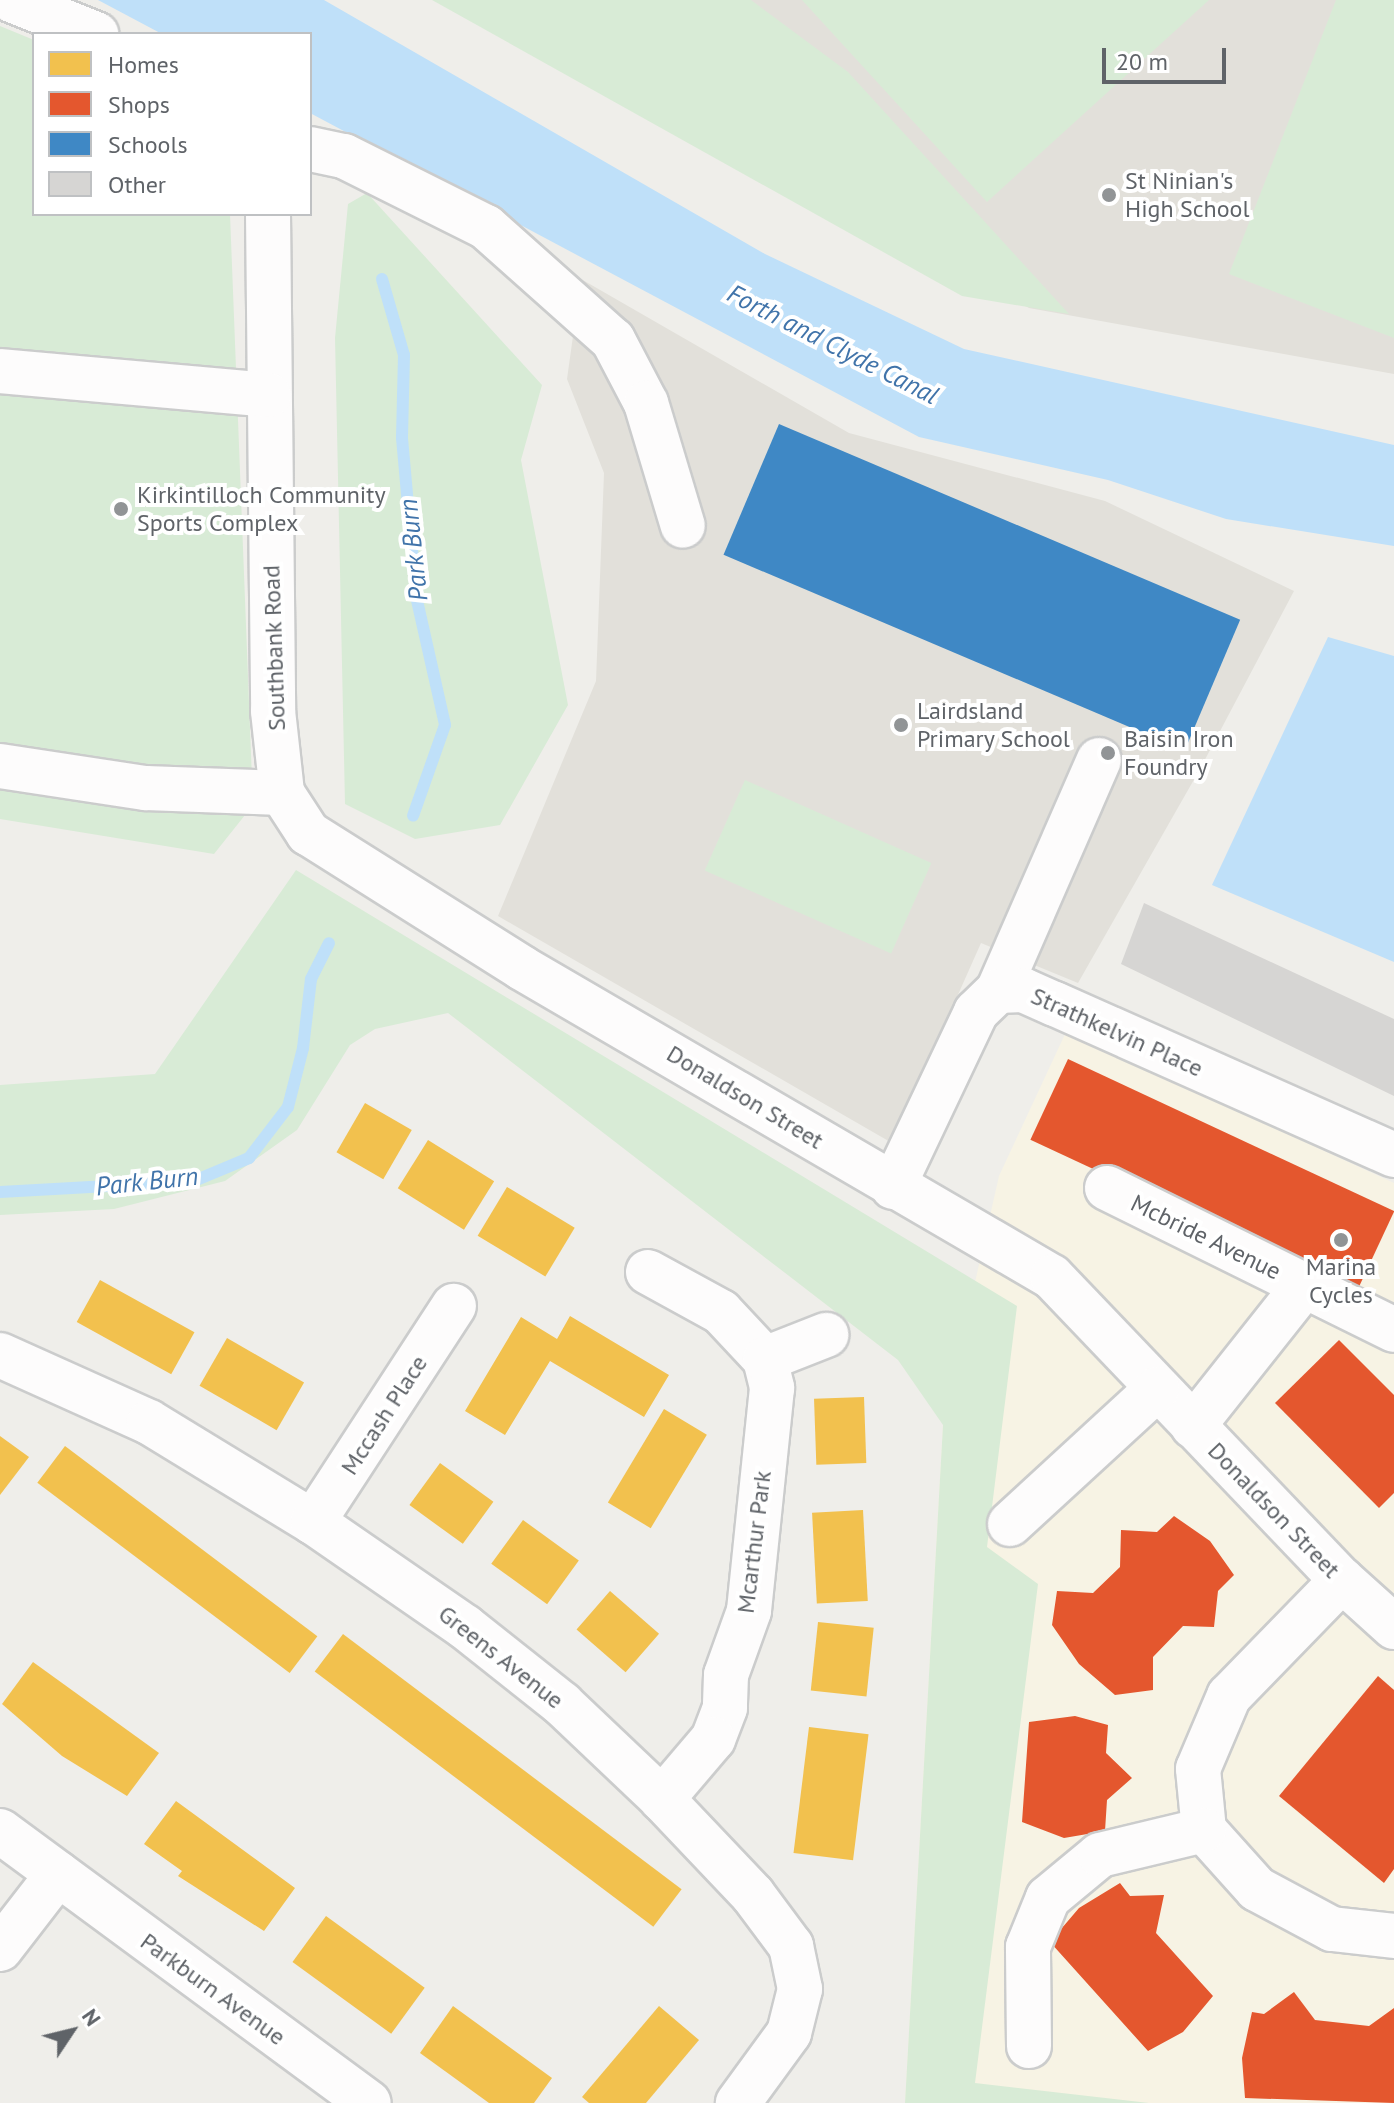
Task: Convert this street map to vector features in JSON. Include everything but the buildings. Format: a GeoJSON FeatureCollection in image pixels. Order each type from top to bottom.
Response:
{"type":"FeatureCollection","features":[{"type":"Feature","properties":{"kind":"street"},"geometry":{"type":"LineString","coordinates":[[11,0],[91,32]]}},
{"type":"Feature","properties":{"kind":"street"},"geometry":{"type":"LineString","coordinates":[[312,149],[344,156],[486,227],[613,340],[646,403],[683,526]]}},
{"type":"Feature","properties":{"kind":"street","name":"Southbank Road"},"geometry":{"type":"LineString","coordinates":[[268,216],[273,711],[282,793],[308,833]]}},
{"type":"Feature","properties":{"kind":"street"},"geometry":{"type":"LineString","coordinates":[[0,371],[269,395]]}},
{"type":"Feature","properties":{"kind":"street"},"geometry":{"type":"LineString","coordinates":[[998,991],[1099,760]]}},
{"type":"Feature","properties":{"kind":"street"},"geometry":{"type":"LineString","coordinates":[[0,766],[146,788],[282,793]]}},
{"type":"Feature","properties":{"kind":"street","name":"Donaldson Street"},"geometry":{"type":"LineString","coordinates":[[308,833],[522,968],[1052,1277],[1342,1580],[1394,1627]]}},
{"type":"Feature","properties":{"kind":"street","name":"Strathkelvin Place"},"geometry":{"type":"LineString","coordinates":[[893,1187],[976,1012],[998,991],[1023,990],[1394,1155]]}},
{"type":"Feature","properties":{"kind":"street","name":"Mcbride Avenue"},"geometry":{"type":"LineString","coordinates":[[1107,1188],[1394,1330]]}},
{"type":"Feature","properties":{"kind":"street"},"geometry":{"type":"LineString","coordinates":[[648,1272],[721,1312],[765,1359],[826,1335]]}},
{"type":"Feature","properties":{"kind":"street","name":"Mcbride Avenue"},"geometry":{"type":"LineString","coordinates":[[1193,1426],[1304,1286]]}},
{"type":"Feature","properties":{"kind":"street","name":"Mccash Place"},"geometry":{"type":"LineString","coordinates":[[313,1522],[454,1306]]}},
{"type":"Feature","properties":{"kind":"street","name":"Greens Avenue"},"geometry":{"type":"LineString","coordinates":[[0,1355],[149,1422],[313,1522],[465,1627],[562,1704],[662,1799],[753,1895],[791,1946],[800,1989],[789,2033],[738,2103]]}},
{"type":"Feature","properties":{"kind":"street","name":"Mcarthur Park"},"geometry":{"type":"LineString","coordinates":[[662,1799],[713,1739],[725,1708],[726,1675],[749,1611],[772,1388],[765,1359]]}},
{"type":"Feature","properties":{"kind":"street"},"geometry":{"type":"LineString","coordinates":[[1010,1524],[1157,1389]]}},
{"type":"Feature","properties":{"kind":"street"},"geometry":{"type":"LineString","coordinates":[[1342,1580],[1229,1696],[1198,1769],[1204,1830],[1257,1889],[1332,1929],[1394,1936]]}},
{"type":"Feature","properties":{"kind":"street"},"geometry":{"type":"LineString","coordinates":[[1029,2046],[1028,1947],[1048,1898],[1100,1855],[1204,1830]]}},
{"type":"Feature","properties":{"kind":"street","name":"Parkburn Avenue"},"geometry":{"type":"LineString","coordinates":[[0,1831],[369,2103]]}},
{"type":"Feature","properties":{"kind":"street"},"geometry":{"type":"LineString","coordinates":[[0,1949],[58,1874]]}},
{"type":"Feature","properties":{"kind":"shaded area","name":"St Ninian's High School"},"geometry":{"type":"Polygon","coordinates":[[[600,0],[1394,0],[1394,374],[1029,308],[620,83],[600,0]]]}},
{"type":"Feature","properties":{"kind":"shaded area","name":"Lairdsland Primary School"},"geometry":{"type":"Polygon","coordinates":[[[581,279],[849,433],[1105,501],[1294,591],[1200,769],[1078,983],[981,943],[892,1143],[498,916],[596,681],[604,473],[567,379],[581,279]]]}},
{"type":"Feature","properties":{"kind":"shaded area"},"geometry":{"type":"Polygon","coordinates":[[[1066,1032],[1394,1183],[1394,2103],[905,2103],[943,1424],[999,1176],[1066,1032]]]}},
{"type":"Feature","properties":{"kind":"green space"},"geometry":{"type":"Polygon","coordinates":[[[432,0],[751,0],[848,72],[1069,314],[962,296],[432,0]]]}},
{"type":"Feature","properties":{"kind":"green space"},"geometry":{"type":"Polygon","coordinates":[[[802,0],[1209,0],[987,202],[802,0]]]}},
{"type":"Feature","properties":{"kind":"green space"},"geometry":{"type":"Polygon","coordinates":[[[1336,0],[1394,0],[1394,338],[1229,274],[1336,0]]]}},
{"type":"Feature","properties":{"kind":"green space","name":"Kirkintilloch Community Sports Complex"},"geometry":{"type":"Polygon","coordinates":[[[0,26],[32,39],[32,216],[230,216],[253,805],[214,854],[0,819],[0,26]]]}},
{"type":"Feature","properties":{"kind":"green space"},"geometry":{"type":"Polygon","coordinates":[[[367,193],[542,385],[521,460],[568,705],[500,825],[415,839],[345,804],[335,338],[348,204],[367,193]]]}},
{"type":"Feature","properties":{"kind":"green space"},"geometry":{"type":"Polygon","coordinates":[[[745,780],[931,863],[891,953],[705,870],[745,780]]]}},
{"type":"Feature","properties":{"kind":"green space"},"geometry":{"type":"Polygon","coordinates":[[[296,870],[1017,1306],[987,1547],[1038,1584],[975,2083],[1149,2103],[905,2103],[943,1425],[898,1360],[448,1013],[375,1029],[350,1045],[297,1130],[225,1181],[114,1209],[0,1215],[0,1085],[155,1074],[296,870]]]}},
{"type":"Feature","properties":{"kind":"water","name":"Forth and Clyde Canal"},"geometry":{"type":"Polygon","coordinates":[[[98,0],[324,0],[765,254],[964,349],[1394,445],[1394,546],[1226,519],[1108,480],[919,437],[312,114],[312,32],[158,32],[98,0]]]}},
{"type":"Feature","properties":{"kind":"water"},"geometry":{"type":"Polygon","coordinates":[[[1328,637],[1394,656],[1394,962],[1212,885],[1328,637]]]}},
{"type":"Feature","properties":{"kind":"waterway","name":"Park Burn"},"geometry":{"type":"LineString","coordinates":[[382,279],[404,355],[402,438],[416,596],[445,725],[413,816]]}},
{"type":"Feature","properties":{"kind":"waterway","name":"Park Burn"},"geometry":{"type":"LineString","coordinates":[[0,1192],[194,1181],[249,1158],[288,1107],[303,1048],[311,979],[329,943]]}},
{"type":"Feature","properties":{"kind":"place","name":"St Ninian's High School"},"geometry":{"type":"Point","coordinates":[1109,195]}},
{"type":"Feature","properties":{"kind":"place","name":"Kirkintilloch Community Sports Complex"},"geometry":{"type":"Point","coordinates":[121,509]}},
{"type":"Feature","properties":{"kind":"place","name":"Lairdsland Primary School"},"geometry":{"type":"Point","coordinates":[901,725]}},
{"type":"Feature","properties":{"kind":"place","name":"Baisin Iron Foundry"},"geometry":{"type":"Point","coordinates":[1108,753]}},
{"type":"Feature","properties":{"kind":"place","name":"Marina Cycles"},"geometry":{"type":"Point","coordinates":[1341,1240]}}]}
